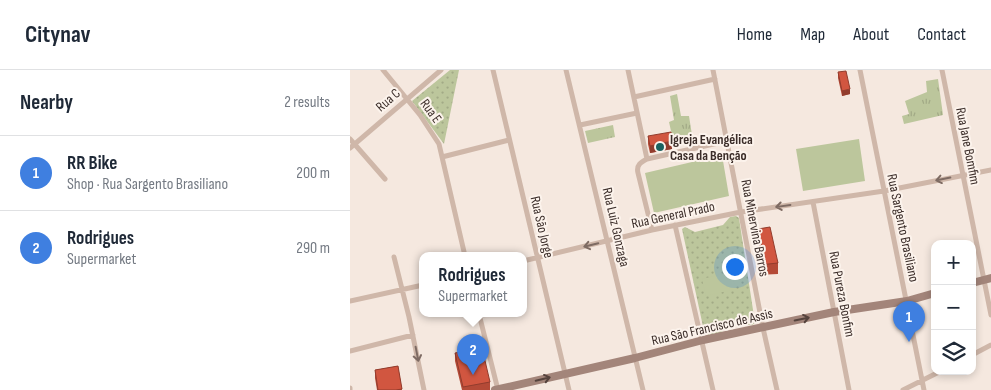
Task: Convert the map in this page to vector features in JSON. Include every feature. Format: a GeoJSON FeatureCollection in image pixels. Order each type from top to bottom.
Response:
{"type":"FeatureCollection","features":[{"type":"Feature","properties":{"kind":"street","name":"Rua E"},"geometry":{"type":"LineString","coordinates":[[383,70],[429,127],[439,144],[464,252]]}},
{"type":"Feature","properties":{"kind":"street","name":"Rua C"},"geometry":{"type":"LineString","coordinates":[[351,144],[441,70]]}},
{"type":"Feature","properties":{"kind":"street","name":"Rua São Jorge"},"geometry":{"type":"LineString","coordinates":[[493,70],[569,390]]}},
{"type":"Feature","properties":{"kind":"street","name":"Rua Luiz Gonzaga"},"geometry":{"type":"LineString","coordinates":[[566,70],[643,390]]}},
{"type":"Feature","properties":{"kind":"street"},"geometry":{"type":"LineString","coordinates":[[628,70],[647,159]]}},
{"type":"Feature","properties":{"kind":"street","name":"Rua Minervina Barros"},"geometry":{"type":"LineString","coordinates":[[713,70],[762,328],[777,390]]}},
{"type":"Feature","properties":{"kind":"street","name":"Rua Sargento Brasiliano"},"geometry":{"type":"LineString","coordinates":[[862,70],[924,390]]}},
{"type":"Feature","properties":{"kind":"street","name":"Rua Jane Bomfim"},"geometry":{"type":"LineString","coordinates":[[942,70],[962,175],[987,279],[991,315]]}},
{"type":"Feature","properties":{"kind":"street"},"geometry":{"type":"LineString","coordinates":[[634,97],[715,79]]}},
{"type":"Feature","properties":{"kind":"street"},"geometry":{"type":"LineString","coordinates":[[580,125],[637,113]]}},
{"type":"Feature","properties":{"kind":"street"},"geometry":{"type":"LineString","coordinates":[[442,157],[509,140]]}},
{"type":"Feature","properties":{"kind":"street"},"geometry":{"type":"LineString","coordinates":[[652,230],[637,169],[640,162],[727,141]]}},
{"type":"Feature","properties":{"kind":"street"},"geometry":{"type":"LineString","coordinates":[[351,144],[385,180]]}},
{"type":"Feature","properties":{"kind":"street","name":"Rua General Prado"},"geometry":{"type":"LineString","coordinates":[[527,260],[652,230],[741,212],[884,191],[991,170]]}},
{"type":"Feature","properties":{"kind":"street","name":"Rua Pureza Bonfim"},"geometry":{"type":"LineString","coordinates":[[812,202],[849,390]]}},
{"type":"Feature","properties":{"kind":"street"},"geometry":{"type":"LineString","coordinates":[[675,225],[713,390]]}},
{"type":"Feature","properties":{"kind":"street"},"geometry":{"type":"LineString","coordinates":[[394,257],[424,390]]}},
{"type":"Feature","properties":{"kind":"street"},"geometry":{"type":"LineString","coordinates":[[350,301],[419,286]]}},
{"type":"Feature","properties":{"kind":"street","name":"Rua São Francisco de Assis"},"geometry":{"type":"LineString","coordinates":[[497,390],[703,340],[834,312],[907,301],[931,294]]}},
{"type":"Feature","properties":{"kind":"street"},"geometry":{"type":"LineString","coordinates":[[480,317],[497,390]]}},
{"type":"Feature","properties":{"kind":"street"},"geometry":{"type":"LineString","coordinates":[[350,351],[413,335]]}},
{"type":"Feature","properties":{"kind":"street"},"geometry":{"type":"LineString","coordinates":[[976,353],[991,345]]}},
{"type":"Feature","properties":{"kind":"street"},"geometry":{"type":"LineString","coordinates":[[904,390],[933,375]]}},
{"type":"Feature","properties":{"kind":"green space"},"geometry":{"type":"Polygon","coordinates":[[[450,70],[459,70],[444,144],[412,101],[450,70]]]}},
{"type":"Feature","properties":{"kind":"green space"},"geometry":{"type":"Polygon","coordinates":[[[938,79],[943,115],[904,124],[902,116],[909,114],[905,101],[927,92],[926,81],[938,79]]]}},
{"type":"Feature","properties":{"kind":"green space"},"geometry":{"type":"Polygon","coordinates":[[[677,94],[681,116],[689,116],[692,135],[673,140],[669,122],[674,120],[670,96],[677,94]]]}},
{"type":"Feature","properties":{"kind":"green space"},"geometry":{"type":"Polygon","coordinates":[[[613,125],[615,137],[588,143],[585,131],[613,125]]]}},
{"type":"Feature","properties":{"kind":"green space"},"geometry":{"type":"Polygon","coordinates":[[[859,139],[865,181],[803,191],[796,149],[859,139]]]}},
{"type":"Feature","properties":{"kind":"green space"},"geometry":{"type":"Polygon","coordinates":[[[722,155],[729,196],[654,213],[645,173],[722,155]]]}},
{"type":"Feature","properties":{"kind":"green space"},"geometry":{"type":"Polygon","coordinates":[[[736,216],[739,218],[755,323],[752,325],[726,327],[721,333],[708,335],[704,331],[682,229],[685,227],[695,232],[723,225],[730,217],[736,216]]]}},
{"type":"Feature","properties":{"kind":"green space"},"geometry":{"type":"Polygon","coordinates":[[[731,272],[736,289],[706,296],[702,279],[731,272]]]}},
{"type":"Feature","properties":{"kind":"building"},"geometry":{"type":"Polygon","coordinates":[[[846,71],[850,89],[842,91],[838,72],[846,71]]]}},
{"type":"Feature","properties":{"kind":"building"},"geometry":{"type":"Polygon","coordinates":[[[671,132],[672,141],[650,146],[648,136],[671,132]]]}},
{"type":"Feature","properties":{"kind":"building"},"geometry":{"type":"Polygon","coordinates":[[[770,227],[778,263],[759,265],[757,253],[763,252],[758,229],[770,227]]]}},
{"type":"Feature","properties":{"kind":"building"},"geometry":{"type":"Polygon","coordinates":[[[482,348],[490,382],[463,387],[455,353],[482,348]]]}},
{"type":"Feature","properties":{"kind":"building"},"geometry":{"type":"Polygon","coordinates":[[[398,366],[402,389],[378,390],[375,370],[398,366]]]}},
{"type":"Feature","properties":{"kind":"place","name":"Igreja Evangélica Casa da Benção"},"geometry":{"type":"Point","coordinates":[660,147]}},
{"type":"Feature","properties":{"kind":"place","name":"RR Bike"},"geometry":{"type":"Point","coordinates":[909,342]}},
{"type":"Feature","properties":{"kind":"place","name":"Rodrigues"},"geometry":{"type":"Point","coordinates":[473,375]}}]}
